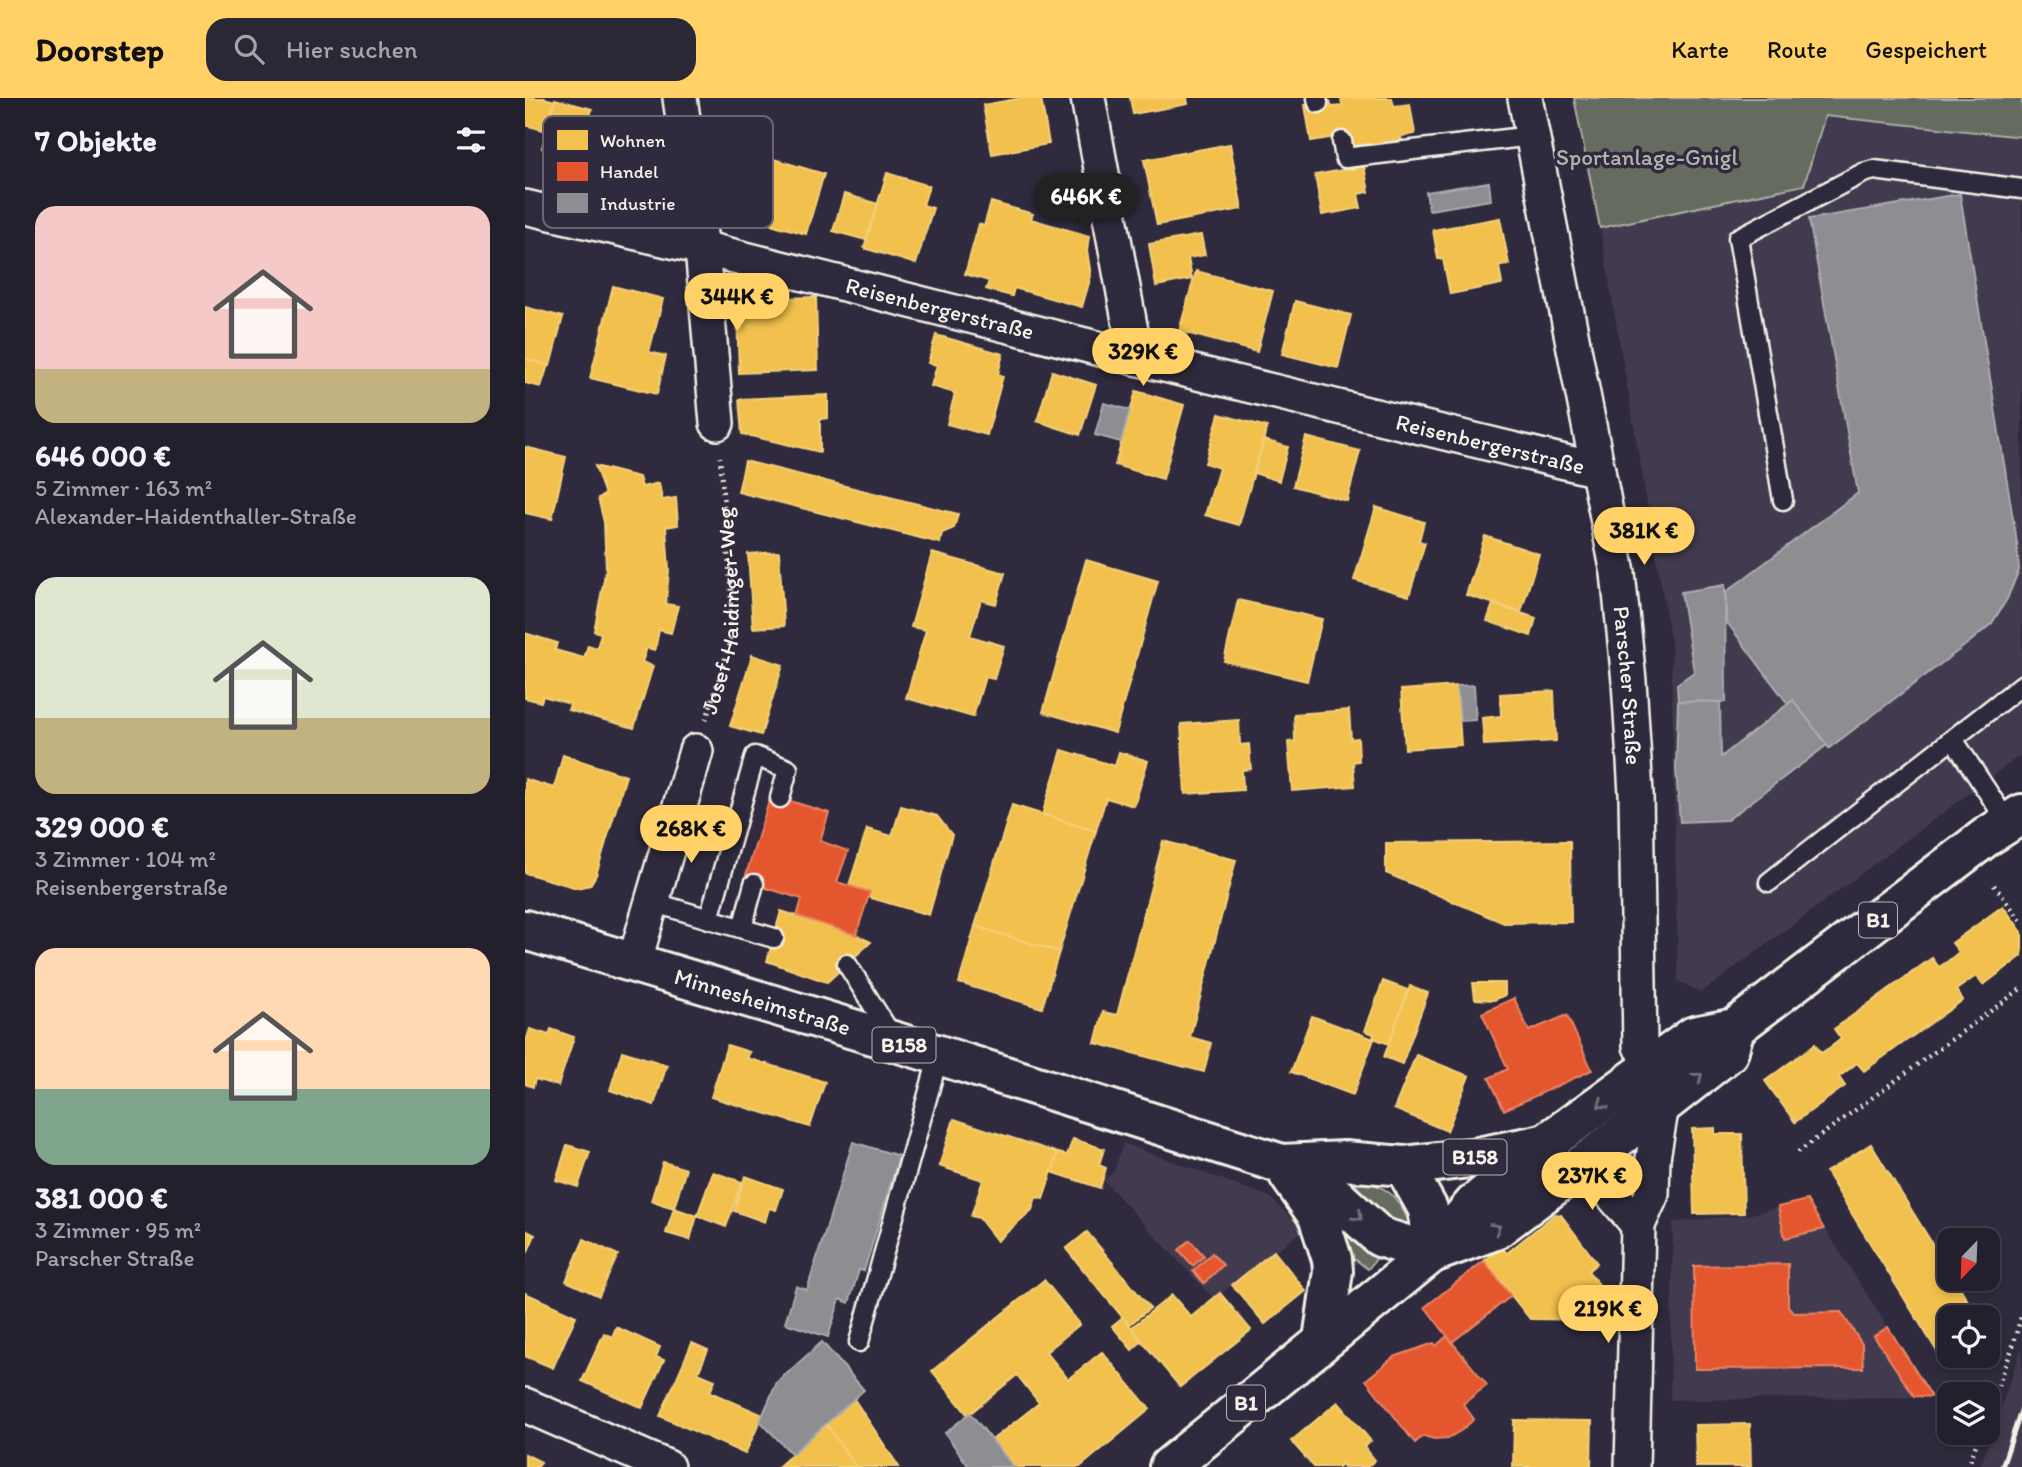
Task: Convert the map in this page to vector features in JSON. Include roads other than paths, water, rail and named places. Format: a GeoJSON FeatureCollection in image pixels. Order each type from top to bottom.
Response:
{"type":"FeatureCollection","features":[{"type":"Feature","properties":{"kind":"main road","name":"B1"},"geometry":{"type":"LineString","coordinates":[[1170,1467],[1432,1253],[1474,1204],[1545,1144],[1694,1036],[1735,1028],[2015,819]]}},
{"type":"Feature","properties":{"kind":"main road","name":"Minnesheimstraße"},"geometry":{"type":"LineString","coordinates":[[525,930],[939,1055],[1282,1164],[1331,1192],[1380,1237],[1432,1253]]}},
{"type":"Feature","properties":{"kind":"main road","name":"B1"},"geometry":{"type":"LineString","coordinates":[[1432,1253],[1495,1230],[1728,1053],[1735,1028]]}},
{"type":"Feature","properties":{"kind":"main road","name":"Minnesheimstraße"},"geometry":{"type":"LineString","coordinates":[[1282,1164],[1344,1161],[1404,1166],[1478,1157],[1545,1144]]}},
{"type":"Feature","properties":{"kind":"main road"},"geometry":{"type":"LineString","coordinates":[[1282,1164],[1318,1216],[1332,1259],[1333,1270],[1323,1340]]}},
{"type":"Feature","properties":{"kind":"main road","name":"B158"},"geometry":{"type":"LineString","coordinates":[[1404,1166],[1428,1209],[1432,1253]]}},
{"type":"Feature","properties":{"kind":"street"},"geometry":{"type":"LineString","coordinates":[[680,98],[683,116]]}},
{"type":"Feature","properties":{"kind":"street"},"geometry":{"type":"LineString","coordinates":[[1089,98],[1136,358]]}},
{"type":"Feature","properties":{"kind":"street","name":"Parscher Straße"},"geometry":{"type":"LineString","coordinates":[[1525,98],[1618,573],[1629,681],[1636,793],[1640,1046],[1657,1065]]}},
{"type":"Feature","properties":{"kind":"street","name":"Reisenbergerstraße"},"geometry":{"type":"LineString","coordinates":[[525,207],[543,211]]}},
{"type":"Feature","properties":{"kind":"street","name":"Reisenbergerstraße"},"geometry":{"type":"LineString","coordinates":[[616,228],[1598,470]]}},
{"type":"Feature","properties":{"kind":"street"},"geometry":{"type":"LineString","coordinates":[[699,228],[717,423]]}},
{"type":"Feature","properties":{"kind":"street"},"geometry":{"type":"LineString","coordinates":[[634,963],[696,751]]}},
{"type":"Feature","properties":{"kind":"street"},"geometry":{"type":"LineString","coordinates":[[1632,1467],[1638,1225],[1652,1194],[1653,1158],[1662,1105]]}},
{"type":"Feature","properties":{"kind":"street"},"geometry":{"type":"LineString","coordinates":[[1582,1164],[1600,1180],[1638,1225]]}},
{"type":"Feature","properties":{"kind":"street"},"geometry":{"type":"LineString","coordinates":[[525,1405],[667,1467]]}},
{"type":"Feature","properties":{"kind":"lane"},"geometry":{"type":"LineString","coordinates":[[1342,141],[1345,158],[1532,136]]}},
{"type":"Feature","properties":{"kind":"lane"},"geometry":{"type":"LineString","coordinates":[[1783,500],[1738,239],[1863,173],[1874,170],[2022,189]]}},
{"type":"Feature","properties":{"kind":"lane"},"geometry":{"type":"LineString","coordinates":[[1769,882],[2022,685]]}},
{"type":"Feature","properties":{"kind":"lane"},"geometry":{"type":"LineString","coordinates":[[1953,739],[2015,819]]}},
{"type":"Feature","properties":{"kind":"lane"},"geometry":{"type":"LineString","coordinates":[[709,919],[755,756],[788,769],[780,797]]}},
{"type":"Feature","properties":{"kind":"lane"},"geometry":{"type":"LineString","coordinates":[[742,928],[754,884]]}},
{"type":"Feature","properties":{"kind":"lane"},"geometry":{"type":"LineString","coordinates":[[652,902],[773,938]]}},
{"type":"Feature","properties":{"kind":"lane"},"geometry":{"type":"LineString","coordinates":[[847,964],[896,1042]]}},
{"type":"Feature","properties":{"kind":"lane"},"geometry":{"type":"LineString","coordinates":[[859,1342],[939,1055]]}},
{"type":"Feature","properties":{"kind":"railway"},"geometry":{"type":"LineString","coordinates":[[2002,1467],[2022,1408]]}},
{"type":"Feature","properties":{"kind":"park label","name":"Sportanlage-Gnigl"},"geometry":{"type":"Point","coordinates":[1647,157]}}]}
